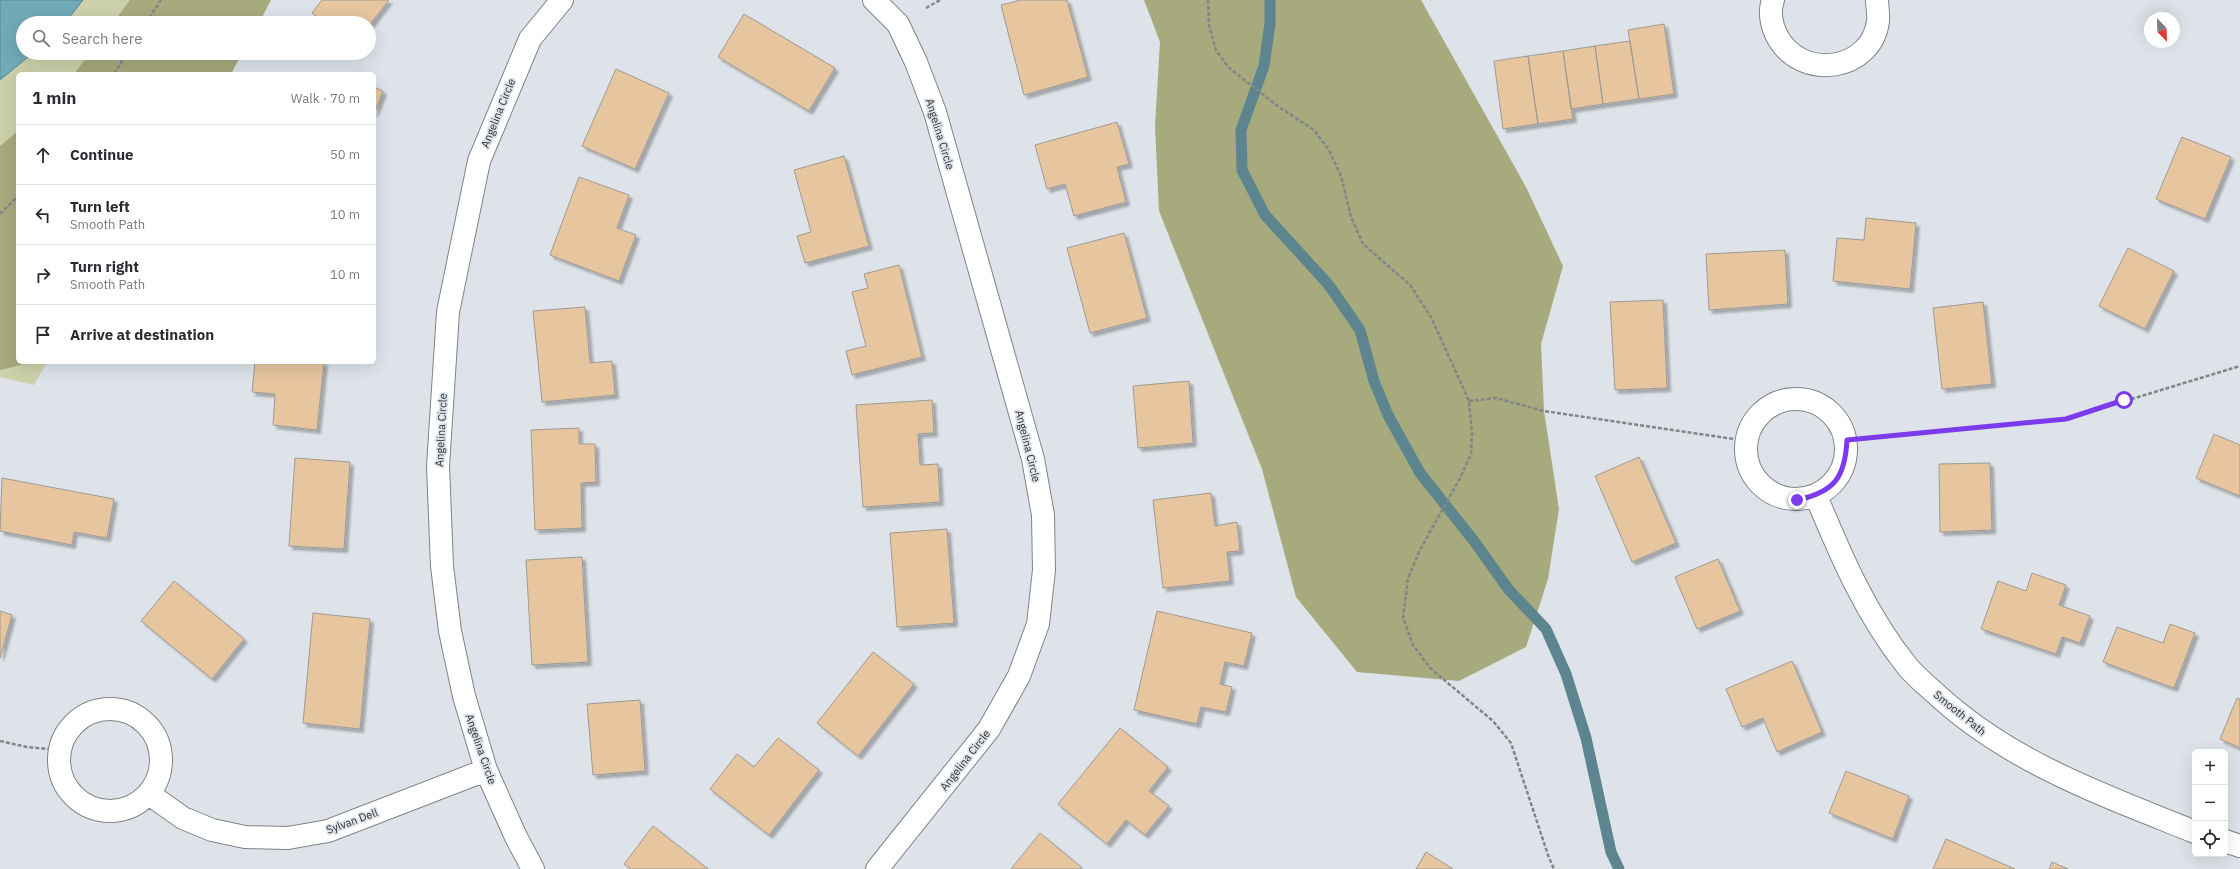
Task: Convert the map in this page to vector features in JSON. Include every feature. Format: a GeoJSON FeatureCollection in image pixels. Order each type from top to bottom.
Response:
{"type":"FeatureCollection","features":[{"type":"Feature","properties":{"kind":"street","name":"Angelina Circle"},"geometry":{"type":"LineString","coordinates":[[533,869],[516,837],[486,770],[459,675],[450,631],[442,566],[438,466],[448,312],[479,161],[530,39],[562,0]]}},
{"type":"Feature","properties":{"kind":"street","name":"Angelina Circle"},"geometry":{"type":"LineString","coordinates":[[874,0],[898,24],[916,62],[935,112],[1033,458],[1043,515],[1044,570],[1038,624],[1018,676],[990,729],[877,869]]}},
{"type":"Feature","properties":{"kind":"street"},"geometry":{"type":"LineString","coordinates":[[1773,0],[1770,7],[1773,29],[1782,45],[1794,57],[1810,64],[1825,66],[1844,62],[1862,50],[1872,37],[1878,22],[1877,0]]}},
{"type":"Feature","properties":{"kind":"street"},"geometry":{"type":"LineString","coordinates":[[1785,400],[1808,400],[1827,409],[1839,422],[1847,440],[1845,462],[1834,483],[1816,496],[1797,500],[1781,497],[1766,490],[1754,477],[1747,460],[1746,441],[1754,422],[1764,411],[1785,400]]}},
{"type":"Feature","properties":{"kind":"street","name":"Smooth Path"},"geometry":{"type":"LineString","coordinates":[[1816,496],[1848,571],[1880,629],[1908,667],[1949,706],[1988,736],[2031,762],[2192,831]]}},
{"type":"Feature","properties":{"kind":"street"},"geometry":{"type":"LineString","coordinates":[[114,709],[132,713],[150,728],[159,744],[162,762],[158,779],[149,794],[132,807],[115,812],[96,810],[80,802],[68,790],[59,768],[59,750],[66,733],[80,718],[97,710],[114,709]]}},
{"type":"Feature","properties":{"kind":"street","name":"Sylvan Dell"},"geometry":{"type":"LineString","coordinates":[[149,794],[183,818],[212,830],[245,837],[288,838],[328,831],[486,770]]}},
{"type":"Feature","properties":{"kind":"street"},"geometry":{"type":"LineString","coordinates":[[2228,842],[2240,846]]}},
{"type":"Feature","properties":{"kind":"path"},"geometry":{"type":"LineString","coordinates":[[151,16],[161,0]]}},
{"type":"Feature","properties":{"kind":"path"},"geometry":{"type":"LineString","coordinates":[[1208,0],[1209,25],[1216,50],[1228,67],[1279,108],[1314,130],[1328,150],[1341,176],[1351,217],[1363,244],[1410,285],[1431,317],[1468,401],[1472,433],[1471,454],[1460,478],[1420,550],[1408,578],[1403,618],[1412,645],[1430,668],[1494,721],[1511,743],[1554,869]]}},
{"type":"Feature","properties":{"kind":"path"},"geometry":{"type":"LineString","coordinates":[[115,72],[123,60]]}},
{"type":"Feature","properties":{"kind":"path"},"geometry":{"type":"LineString","coordinates":[[0,214],[16,198]]}},
{"type":"Feature","properties":{"kind":"path"},"geometry":{"type":"LineString","coordinates":[[1847,440],[2066,419],[2240,366]]}},
{"type":"Feature","properties":{"kind":"path"},"geometry":{"type":"LineString","coordinates":[[1468,401],[1496,398],[1544,411],[1746,441]]}},
{"type":"Feature","properties":{"kind":"path"},"geometry":{"type":"LineString","coordinates":[[0,741],[27,747],[59,750]]}},
{"type":"Feature","properties":{"kind":"green space"},"geometry":{"type":"Polygon","coordinates":[[[0,0],[248,0],[239,16],[16,16],[16,60],[214,60],[208,72],[16,72],[16,364],[46,364],[34,385],[0,377],[0,0]]]}},
{"type":"Feature","properties":{"kind":"green space"},"geometry":{"type":"Polygon","coordinates":[[[130,0],[271,0],[263,16],[118,16],[130,0]]]}},
{"type":"Feature","properties":{"kind":"green space"},"geometry":{"type":"Polygon","coordinates":[[[1144,0],[1421,0],[1526,187],[1563,266],[1541,344],[1544,411],[1559,509],[1548,579],[1526,647],[1459,681],[1357,672],[1296,597],[1262,469],[1159,211],[1155,126],[1160,42],[1144,0]]]}},
{"type":"Feature","properties":{"kind":"green space"},"geometry":{"type":"Polygon","coordinates":[[[85,60],[238,60],[232,72],[76,72],[85,60]]]}},
{"type":"Feature","properties":{"kind":"green space"},"geometry":{"type":"Polygon","coordinates":[[[16,133],[16,364],[25,364],[0,370],[0,146],[16,133]]]}},
{"type":"Feature","properties":{"kind":"water"},"geometry":{"type":"Polygon","coordinates":[[[0,0],[83,0],[70,16],[16,16],[16,60],[24,60],[0,80],[0,0]]]}},
{"type":"Feature","properties":{"kind":"building"},"geometry":{"type":"Polygon","coordinates":[[[322,0],[389,0],[376,17],[316,16],[312,13],[322,0]]]}},
{"type":"Feature","properties":{"kind":"building"},"geometry":{"type":"Polygon","coordinates":[[[1021,0],[1067,0],[1088,77],[1024,95],[1001,5],[1021,0]]]}},
{"type":"Feature","properties":{"kind":"building"},"geometry":{"type":"Polygon","coordinates":[[[744,14],[835,68],[809,111],[718,57],[744,14]]]}},
{"type":"Feature","properties":{"kind":"building"},"geometry":{"type":"Polygon","coordinates":[[[1664,24],[1674,94],[1639,99],[1628,30],[1664,24]]]}},
{"type":"Feature","properties":{"kind":"building"},"geometry":{"type":"Polygon","coordinates":[[[1630,41],[1639,99],[1603,104],[1595,46],[1630,41]]]}},
{"type":"Feature","properties":{"kind":"building"},"geometry":{"type":"Polygon","coordinates":[[[1595,46],[1603,104],[1571,109],[1563,51],[1595,46]]]}},
{"type":"Feature","properties":{"kind":"building"},"geometry":{"type":"Polygon","coordinates":[[[1563,51],[1573,119],[1538,124],[1528,56],[1563,51]]]}},
{"type":"Feature","properties":{"kind":"building"},"geometry":{"type":"Polygon","coordinates":[[[1528,56],[1538,124],[1503,129],[1494,61],[1528,56]]]}},
{"type":"Feature","properties":{"kind":"building"},"geometry":{"type":"Polygon","coordinates":[[[616,69],[669,93],[635,169],[582,146],[616,69]]]}},
{"type":"Feature","properties":{"kind":"building"},"geometry":{"type":"Polygon","coordinates":[[[376,88],[383,91],[376,109],[376,88]]]}},
{"type":"Feature","properties":{"kind":"building"},"geometry":{"type":"Polygon","coordinates":[[[1117,122],[1129,164],[1117,167],[1126,202],[1074,216],[1065,184],[1047,189],[1035,145],[1117,122]]]}},
{"type":"Feature","properties":{"kind":"building"},"geometry":{"type":"Polygon","coordinates":[[[2182,137],[2231,157],[2205,219],[2156,199],[2182,137]]]}},
{"type":"Feature","properties":{"kind":"building"},"geometry":{"type":"Polygon","coordinates":[[[844,156],[869,246],[805,263],[797,236],[811,232],[794,170],[844,156]]]}},
{"type":"Feature","properties":{"kind":"building"},"geometry":{"type":"Polygon","coordinates":[[[579,177],[629,195],[617,228],[636,235],[619,281],[550,255],[579,177]]]}},
{"type":"Feature","properties":{"kind":"building"},"geometry":{"type":"Polygon","coordinates":[[[1866,218],[1916,223],[1910,289],[1833,281],[1837,238],[1864,240],[1866,218]]]}},
{"type":"Feature","properties":{"kind":"building"},"geometry":{"type":"Polygon","coordinates":[[[1124,233],[1147,318],[1090,333],[1067,248],[1124,233]]]}},
{"type":"Feature","properties":{"kind":"building"},"geometry":{"type":"Polygon","coordinates":[[[2128,248],[2174,271],[2145,329],[2099,306],[2128,248]]]}},
{"type":"Feature","properties":{"kind":"building"},"geometry":{"type":"Polygon","coordinates":[[[1785,250],[1788,304],[1709,310],[1706,254],[1785,250]]]}},
{"type":"Feature","properties":{"kind":"building"},"geometry":{"type":"Polygon","coordinates":[[[899,265],[922,357],[852,375],[846,351],[866,346],[852,292],[868,288],[864,274],[899,265]]]}},
{"type":"Feature","properties":{"kind":"building"},"geometry":{"type":"Polygon","coordinates":[[[1663,300],[1667,388],[1615,390],[1610,302],[1663,300]]]}},
{"type":"Feature","properties":{"kind":"building"},"geometry":{"type":"Polygon","coordinates":[[[1983,302],[1992,384],[1942,389],[1933,308],[1983,302]]]}},
{"type":"Feature","properties":{"kind":"building"},"geometry":{"type":"Polygon","coordinates":[[[585,307],[590,363],[612,361],[615,395],[542,402],[533,311],[585,307]]]}},
{"type":"Feature","properties":{"kind":"building"},"geometry":{"type":"Polygon","coordinates":[[[255,364],[324,364],[317,430],[273,425],[275,394],[252,392],[255,364]]]}},
{"type":"Feature","properties":{"kind":"building"},"geometry":{"type":"Polygon","coordinates":[[[1189,381],[1193,443],[1138,448],[1133,386],[1189,381]]]}},
{"type":"Feature","properties":{"kind":"building"},"geometry":{"type":"Polygon","coordinates":[[[932,400],[934,433],[918,434],[920,465],[938,464],[940,502],[863,507],[856,405],[932,400]]]}},
{"type":"Feature","properties":{"kind":"building"},"geometry":{"type":"Polygon","coordinates":[[[579,428],[579,444],[595,444],[596,482],[581,483],[582,528],[535,530],[531,430],[579,428]]]}},
{"type":"Feature","properties":{"kind":"building"},"geometry":{"type":"Polygon","coordinates":[[[2214,434],[2240,445],[2240,496],[2196,478],[2214,434]]]}},
{"type":"Feature","properties":{"kind":"building"},"geometry":{"type":"Polygon","coordinates":[[[1639,457],[1676,543],[1632,562],[1595,476],[1639,457]]]}},
{"type":"Feature","properties":{"kind":"building"},"geometry":{"type":"Polygon","coordinates":[[[295,458],[350,462],[344,549],[289,546],[295,458]]]}},
{"type":"Feature","properties":{"kind":"building"},"geometry":{"type":"Polygon","coordinates":[[[1990,463],[1992,530],[1940,532],[1939,464],[1990,463]]]}},
{"type":"Feature","properties":{"kind":"building"},"geometry":{"type":"Polygon","coordinates":[[[2,478],[114,499],[107,538],[74,532],[72,545],[0,531],[2,478]]]}},
{"type":"Feature","properties":{"kind":"building"},"geometry":{"type":"Polygon","coordinates":[[[1211,493],[1215,526],[1237,522],[1240,551],[1227,552],[1230,581],[1163,588],[1153,500],[1211,493]]]}},
{"type":"Feature","properties":{"kind":"building"},"geometry":{"type":"Polygon","coordinates":[[[947,529],[954,623],[897,627],[890,533],[947,529]]]}},
{"type":"Feature","properties":{"kind":"building"},"geometry":{"type":"Polygon","coordinates":[[[582,557],[588,662],[532,665],[526,560],[582,557]]]}},
{"type":"Feature","properties":{"kind":"building"},"geometry":{"type":"Polygon","coordinates":[[[1718,559],[1740,611],[1697,629],[1675,577],[1718,559]]]}},
{"type":"Feature","properties":{"kind":"building"},"geometry":{"type":"Polygon","coordinates":[[[2032,573],[2066,585],[2059,605],[2090,616],[2080,643],[2062,637],[2056,654],[1981,629],[1998,581],[2026,591],[2032,573]]]}},
{"type":"Feature","properties":{"kind":"building"},"geometry":{"type":"Polygon","coordinates":[[[174,581],[244,639],[212,679],[141,621],[174,581]]]}},
{"type":"Feature","properties":{"kind":"building"},"geometry":{"type":"Polygon","coordinates":[[[0,611],[12,615],[0,658],[0,611]]]}},
{"type":"Feature","properties":{"kind":"building"},"geometry":{"type":"Polygon","coordinates":[[[1157,611],[1252,633],[1244,666],[1225,662],[1220,684],[1232,687],[1226,712],[1201,707],[1197,724],[1134,710],[1157,611]]]}},
{"type":"Feature","properties":{"kind":"building"},"geometry":{"type":"Polygon","coordinates":[[[313,613],[370,619],[360,729],[303,723],[313,613]]]}},
{"type":"Feature","properties":{"kind":"building"},"geometry":{"type":"Polygon","coordinates":[[[2170,624],[2195,633],[2174,688],[2103,662],[2117,627],[2163,643],[2170,624]]]}},
{"type":"Feature","properties":{"kind":"building"},"geometry":{"type":"Polygon","coordinates":[[[873,652],[914,684],[858,756],[817,723],[873,652]]]}},
{"type":"Feature","properties":{"kind":"building"},"geometry":{"type":"Polygon","coordinates":[[[1792,661],[1822,732],[1777,752],[1763,718],[1742,727],[1726,689],[1792,661]]]}},
{"type":"Feature","properties":{"kind":"building"},"geometry":{"type":"Polygon","coordinates":[[[2237,698],[2240,699],[2240,748],[2220,739],[2237,698]]]}},
{"type":"Feature","properties":{"kind":"building"},"geometry":{"type":"Polygon","coordinates":[[[640,700],[645,771],[593,775],[587,704],[640,700]]]}},
{"type":"Feature","properties":{"kind":"building"},"geometry":{"type":"Polygon","coordinates":[[[1120,728],[1168,767],[1149,791],[1169,806],[1145,835],[1126,820],[1107,844],[1058,804],[1120,728]]]}},
{"type":"Feature","properties":{"kind":"building"},"geometry":{"type":"Polygon","coordinates":[[[778,738],[819,770],[769,835],[710,789],[737,754],[754,767],[778,738]]]}},
{"type":"Feature","properties":{"kind":"building"},"geometry":{"type":"Polygon","coordinates":[[[1846,771],[1909,796],[1893,839],[1829,813],[1846,771]]]}},
{"type":"Feature","properties":{"kind":"building"},"geometry":{"type":"Polygon","coordinates":[[[653,826],[708,869],[631,869],[624,864],[653,826]]]}},
{"type":"Feature","properties":{"kind":"building"},"geometry":{"type":"Polygon","coordinates":[[[1040,833],[1081,867],[1080,869],[1011,869],[1040,833]]]}},
{"type":"Feature","properties":{"kind":"building"},"geometry":{"type":"Polygon","coordinates":[[[1946,839],[2015,869],[1933,869],[1946,839]]]}},
{"type":"Feature","properties":{"kind":"building"},"geometry":{"type":"Polygon","coordinates":[[[1426,852],[1453,869],[1416,869],[1426,852]]]}},
{"type":"Feature","properties":{"kind":"building"},"geometry":{"type":"Polygon","coordinates":[[[2052,862],[2068,869],[2049,869],[2052,862]]]}},
{"type":"Feature","properties":{"kind":"waterway"},"geometry":{"type":"LineString","coordinates":[[1270,0],[1270,23],[1264,66],[1241,130],[1242,170],[1265,215],[1328,284],[1360,330],[1374,381],[1388,415],[1420,473],[1474,541],[1509,590],[1546,629],[1566,674],[1586,738],[1611,852],[1619,869]]}},
{"type":"Feature","properties":{"kind":"route"},"geometry":{"type":"LineString","coordinates":[[1797,500],[1816,496],[1834,483],[1845,462],[1847,440],[2066,419],[2124,400]]}}]}
